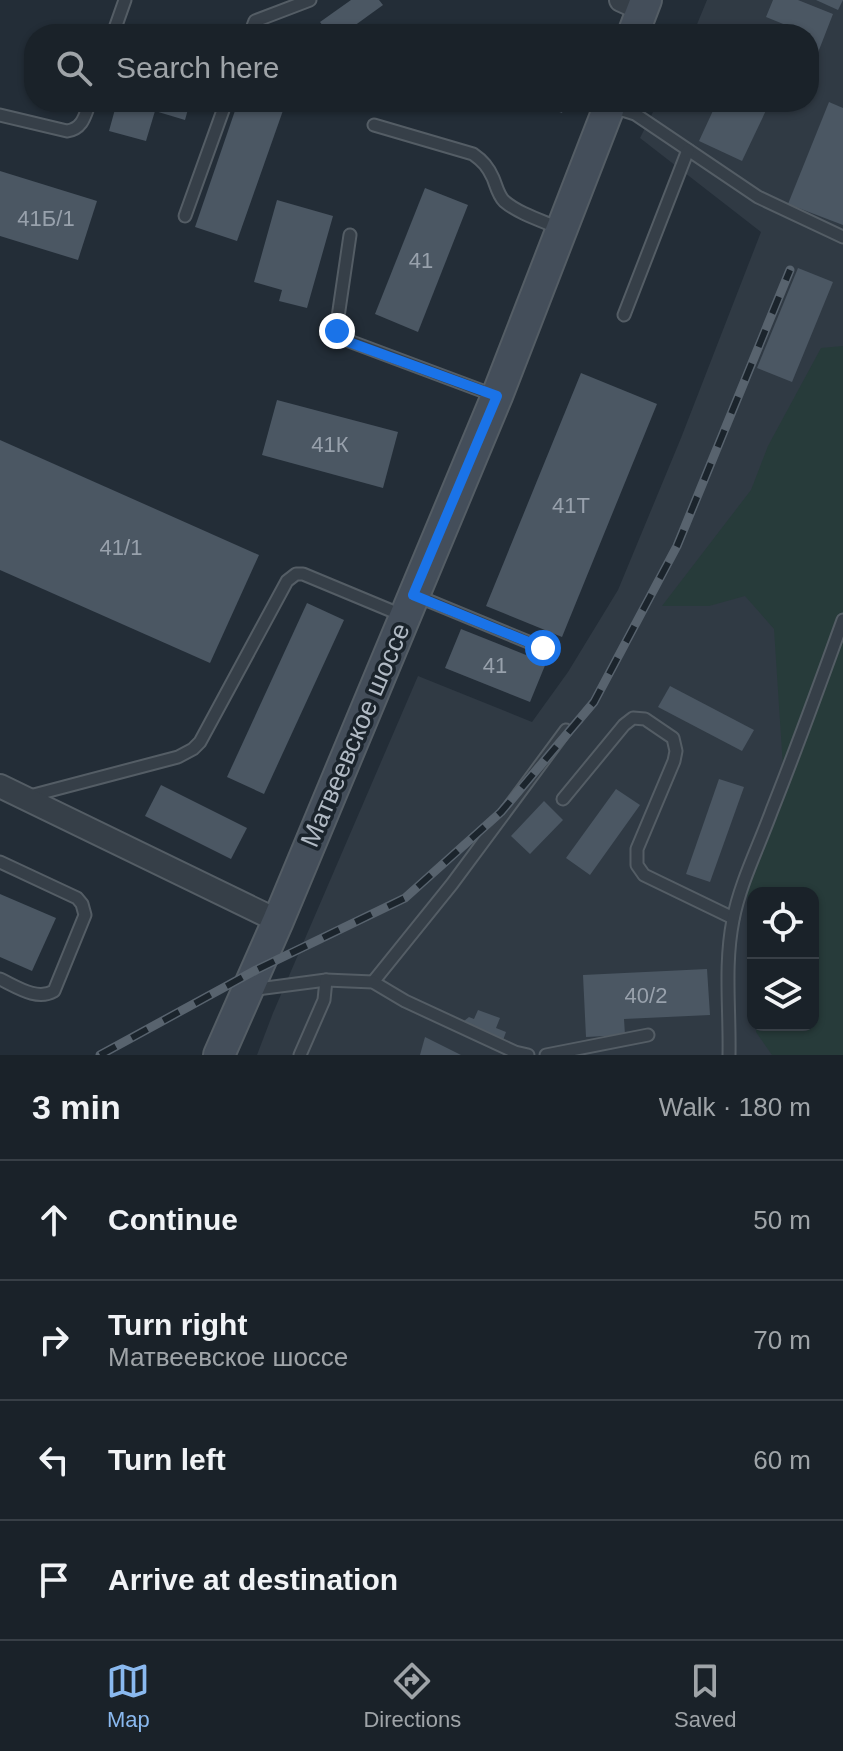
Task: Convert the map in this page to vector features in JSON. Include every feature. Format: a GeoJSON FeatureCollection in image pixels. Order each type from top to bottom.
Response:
{"type":"FeatureCollection","features":[{"type":"Feature","properties":{"kind":"main road","name":"Матвеевское шоссе"},"geometry":{"type":"LineString","coordinates":[[219,1055],[497,396],[607,112]]}},
{"type":"Feature","properties":{"kind":"street"},"geometry":{"type":"LineString","coordinates":[[0,786],[278,921]]}},
{"type":"Feature","properties":{"kind":"lane"},"geometry":{"type":"LineString","coordinates":[[117,24],[125,0]]}},
{"type":"Feature","properties":{"kind":"lane"},"geometry":{"type":"LineString","coordinates":[[254,24],[310,0]]}},
{"type":"Feature","properties":{"kind":"lane"},"geometry":{"type":"LineString","coordinates":[[0,115],[67,131],[83,122],[86,112]]}},
{"type":"Feature","properties":{"kind":"lane"},"geometry":{"type":"LineString","coordinates":[[185,216],[222,112]]}},
{"type":"Feature","properties":{"kind":"lane"},"geometry":{"type":"LineString","coordinates":[[630,112],[758,197],[843,237]]}},
{"type":"Feature","properties":{"kind":"lane"},"geometry":{"type":"LineString","coordinates":[[374,125],[473,154],[489,169],[504,201],[562,229]]}},
{"type":"Feature","properties":{"kind":"lane"},"geometry":{"type":"LineString","coordinates":[[624,315],[688,150]]}},
{"type":"Feature","properties":{"kind":"lane"},"geometry":{"type":"LineString","coordinates":[[350,235],[337,324],[341,338],[497,396]]}},
{"type":"Feature","properties":{"kind":"lane"},"geometry":{"type":"LineString","coordinates":[[24,797],[178,757],[193,749],[200,742],[287,581],[296,574],[543,648]]}},
{"type":"Feature","properties":{"kind":"lane"},"geometry":{"type":"LineString","coordinates":[[729,1055],[727,959],[733,918],[843,620]]}},
{"type":"Feature","properties":{"kind":"lane"},"geometry":{"type":"LineString","coordinates":[[563,799],[624,725],[633,718],[645,719],[655,725],[673,738],[676,751],[637,849],[637,865],[644,875],[733,918]]}},
{"type":"Feature","properties":{"kind":"lane"},"geometry":{"type":"LineString","coordinates":[[373,982],[452,884],[566,730]]}},
{"type":"Feature","properties":{"kind":"lane"},"geometry":{"type":"LineString","coordinates":[[0,862],[77,898],[85,915],[54,991],[45,996],[37,995],[0,979]]}},
{"type":"Feature","properties":{"kind":"lane"},"geometry":{"type":"LineString","coordinates":[[300,1055],[324,1000],[326,980]]}},
{"type":"Feature","properties":{"kind":"lane"},"geometry":{"type":"LineString","coordinates":[[246,991],[326,980],[373,982],[405,1001],[515,1052],[528,1055]]}},
{"type":"Feature","properties":{"kind":"lane"},"geometry":{"type":"LineString","coordinates":[[546,1055],[648,1035]]}},
{"type":"Feature","properties":{"kind":"shaded area"},"geometry":{"type":"Polygon","coordinates":[[[707,0],[843,0],[843,1055],[257,1055],[418,676],[532,722],[568,672],[618,590],[761,232],[640,138],[653,112],[819,112],[819,24],[697,24],[707,0]]]}},
{"type":"Feature","properties":{"kind":"green space"},"geometry":{"type":"Polygon","coordinates":[[[843,346],[843,1055],[772,1055],[756,1031],[819,1031],[819,887],[747,887],[783,767],[774,629],[745,596],[709,606],[662,606],[751,490],[768,446],[821,348],[843,346]]]}},
{"type":"Feature","properties":{"kind":"building"},"geometry":{"type":"Polygon","coordinates":[[[351,0],[379,0],[383,5],[357,24],[320,22],[351,0]]]}},
{"type":"Feature","properties":{"kind":"building"},"geometry":{"type":"Polygon","coordinates":[[[773,0],[798,0],[833,14],[819,50],[819,24],[783,24],[766,17],[773,0]]]}},
{"type":"Feature","properties":{"kind":"building"},"geometry":{"type":"Polygon","coordinates":[[[816,0],[843,0],[838,10],[816,0]]]}},
{"type":"Feature","properties":{"kind":"building"},"geometry":{"type":"Polygon","coordinates":[[[829,102],[843,108],[843,225],[788,204],[829,102]]]}},
{"type":"Feature","properties":{"kind":"building"},"geometry":{"type":"Polygon","coordinates":[[[114,112],[155,112],[146,141],[109,131],[114,112]]]}},
{"type":"Feature","properties":{"kind":"building"},"geometry":{"type":"Polygon","coordinates":[[[158,112],[187,112],[185,120],[158,112]]]}},
{"type":"Feature","properties":{"kind":"building"},"geometry":{"type":"Polygon","coordinates":[[[235,112],[282,112],[237,241],[195,227],[235,112]]]}},
{"type":"Feature","properties":{"kind":"building"},"geometry":{"type":"Polygon","coordinates":[[[712,112],[765,112],[742,161],[699,141],[712,112]]]}},
{"type":"Feature","properties":{"kind":"building"},"geometry":{"type":"Polygon","coordinates":[[[0,171],[97,201],[78,260],[0,236],[0,171]]]}},
{"type":"Feature","properties":{"kind":"building"},"geometry":{"type":"Polygon","coordinates":[[[425,188],[468,205],[418,332],[375,314],[425,188]]]}},
{"type":"Feature","properties":{"kind":"building"},"geometry":{"type":"Polygon","coordinates":[[[277,200],[333,216],[307,308],[279,301],[282,290],[254,282],[277,200]]]}},
{"type":"Feature","properties":{"kind":"building"},"geometry":{"type":"Polygon","coordinates":[[[798,268],[833,282],[792,382],[757,368],[798,268]]]}},
{"type":"Feature","properties":{"kind":"building"},"geometry":{"type":"Polygon","coordinates":[[[581,373],[657,404],[562,637],[486,606],[581,373]]]}},
{"type":"Feature","properties":{"kind":"building"},"geometry":{"type":"Polygon","coordinates":[[[277,400],[398,432],[383,488],[262,455],[277,400]]]}},
{"type":"Feature","properties":{"kind":"building"},"geometry":{"type":"Polygon","coordinates":[[[0,440],[259,555],[210,663],[0,570],[0,440]]]}},
{"type":"Feature","properties":{"kind":"building"},"geometry":{"type":"Polygon","coordinates":[[[307,603],[344,620],[264,794],[227,777],[307,603]]]}},
{"type":"Feature","properties":{"kind":"building"},"geometry":{"type":"Polygon","coordinates":[[[461,629],[546,663],[530,702],[445,668],[461,629]]]}},
{"type":"Feature","properties":{"kind":"building"},"geometry":{"type":"Polygon","coordinates":[[[670,686],[754,730],[742,751],[658,707],[670,686]]]}},
{"type":"Feature","properties":{"kind":"building"},"geometry":{"type":"Polygon","coordinates":[[[719,779],[744,787],[710,882],[686,874],[719,779]]]}},
{"type":"Feature","properties":{"kind":"building"},"geometry":{"type":"Polygon","coordinates":[[[161,785],[247,828],[231,859],[145,816],[161,785]]]}},
{"type":"Feature","properties":{"kind":"building"},"geometry":{"type":"Polygon","coordinates":[[[616,789],[640,805],[590,875],[566,858],[616,789]]]}},
{"type":"Feature","properties":{"kind":"building"},"geometry":{"type":"Polygon","coordinates":[[[544,801],[563,820],[530,854],[511,836],[544,801]]]}},
{"type":"Feature","properties":{"kind":"building"},"geometry":{"type":"Polygon","coordinates":[[[0,894],[56,918],[32,971],[0,957],[0,894]]]}},
{"type":"Feature","properties":{"kind":"building"},"geometry":{"type":"Polygon","coordinates":[[[707,969],[710,1015],[624,1019],[625,1035],[586,1037],[583,975],[707,969]]]}},
{"type":"Feature","properties":{"kind":"building"},"geometry":{"type":"Polygon","coordinates":[[[478,1010],[500,1018],[496,1028],[506,1032],[502,1043],[464,1021],[469,1017],[474,1019],[478,1010]]]}},
{"type":"Feature","properties":{"kind":"building"},"geometry":{"type":"Polygon","coordinates":[[[425,1037],[461,1055],[420,1055],[425,1037]]]}},
{"type":"Feature","properties":{"kind":"railway"},"geometry":{"type":"LineString","coordinates":[[100,1055],[256,970],[405,898],[501,812],[594,702],[677,546],[790,270]]}},
{"type":"Feature","properties":{"kind":"route"},"geometry":{"type":"LineString","coordinates":[[337,331],[346,341],[497,396],[413,595],[543,648]]}}]}
